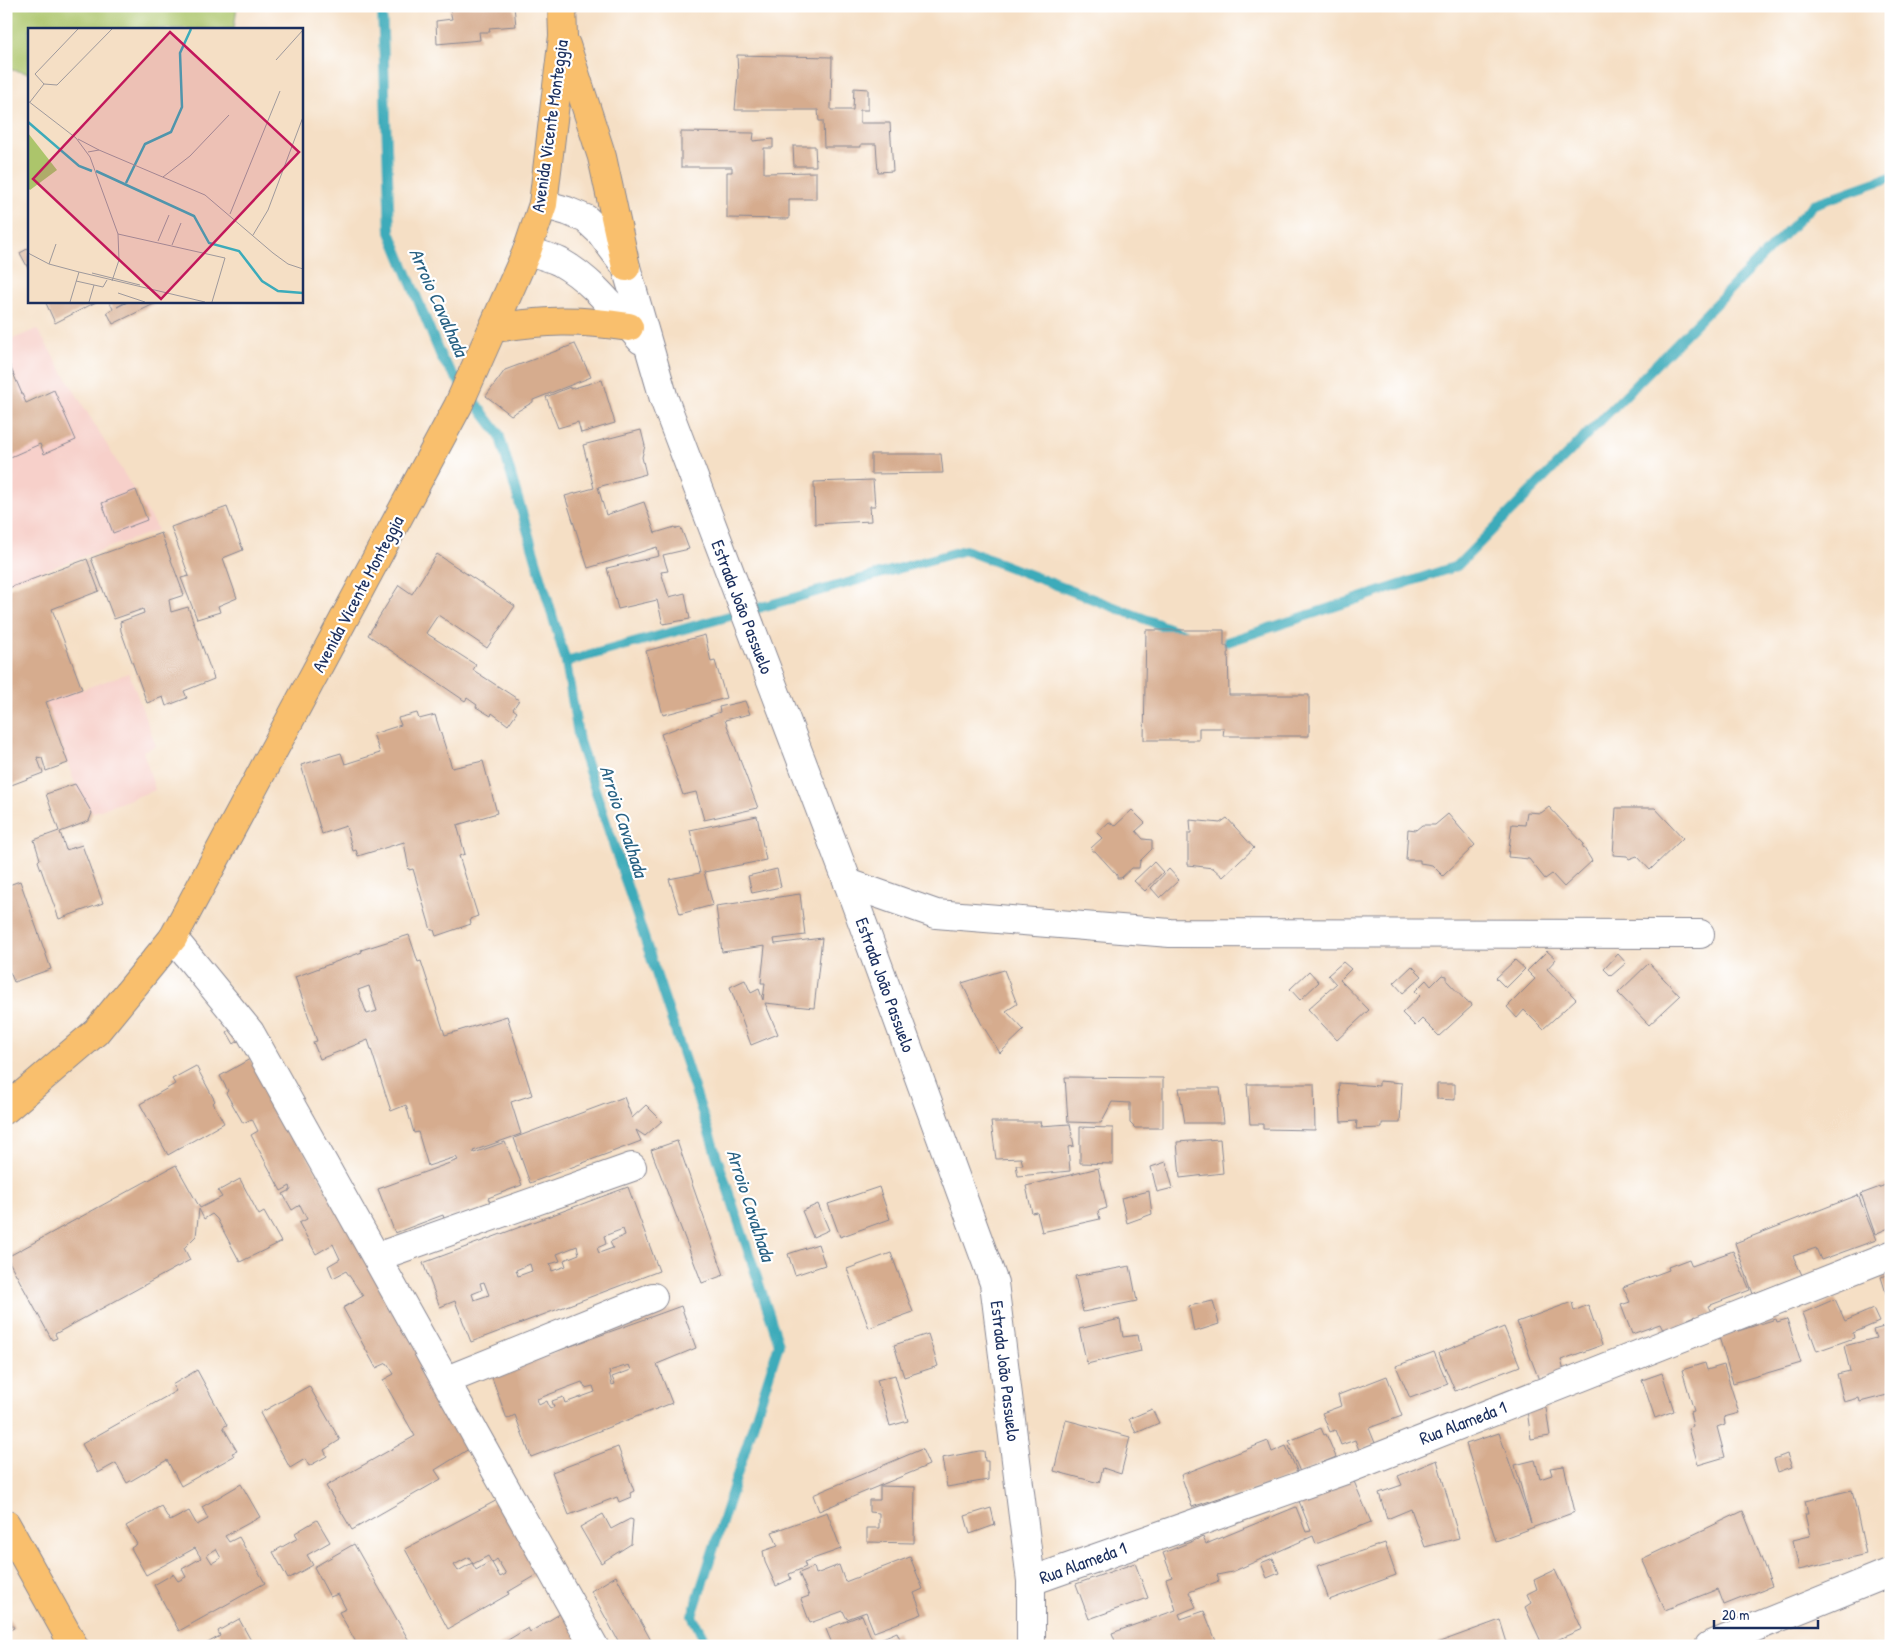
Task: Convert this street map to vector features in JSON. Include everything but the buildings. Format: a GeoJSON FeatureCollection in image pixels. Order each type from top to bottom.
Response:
{"type":"FeatureCollection","features":[{"type":"Feature","properties":{"kind":"main road","name":"Avenida Vicente Monteggia"},"geometry":{"type":"LineString","coordinates":[[6,1109],[96,1032],[174,938],[458,406],[495,328],[527,251],[542,204],[563,36],[562,6]]}},
{"type":"Feature","properties":{"kind":"main road"},"geometry":{"type":"LineString","coordinates":[[563,36],[602,157],[626,267]]}},
{"type":"Feature","properties":{"kind":"main road"},"geometry":{"type":"LineString","coordinates":[[495,328],[539,321],[570,320],[629,327]]}},
{"type":"Feature","properties":{"kind":"main road"},"geometry":{"type":"LineString","coordinates":[[6,1524],[74,1646]]}},
{"type":"Feature","properties":{"kind":"street","name":"Estrada João Passuelo"},"geometry":{"type":"LineString","coordinates":[[542,204],[586,219],[600,232],[626,267],[647,347],[664,399],[848,883],[994,1284],[1031,1581],[1031,1646]]}},
{"type":"Feature","properties":{"kind":"street","name":"Estrada João Passuelo"},"geometry":{"type":"LineString","coordinates":[[527,251],[559,261],[585,279],[647,347]]}},
{"type":"Feature","properties":{"kind":"street"},"geometry":{"type":"LineString","coordinates":[[848,883],[936,914],[1170,933],[1700,934]]}},
{"type":"Feature","properties":{"kind":"street"},"geometry":{"type":"LineString","coordinates":[[174,938],[250,1032],[447,1380],[594,1646]]}},
{"type":"Feature","properties":{"kind":"street"},"geometry":{"type":"LineString","coordinates":[[378,1257],[632,1167]]}},
{"type":"Feature","properties":{"kind":"street","name":"Rua Alameda 1"},"geometry":{"type":"LineString","coordinates":[[1031,1581],[1348,1469],[1891,1254]]}},
{"type":"Feature","properties":{"kind":"street"},"geometry":{"type":"LineString","coordinates":[[447,1380],[653,1297]]}},
{"type":"Feature","properties":{"kind":"street"},"geometry":{"type":"LineString","coordinates":[[1709,1646],[1891,1572]]}},
{"type":"Feature","properties":{"kind":"shaded area"},"geometry":{"type":"Polygon","coordinates":[[[37,329],[158,530],[6,584],[6,342],[37,329]]]}},
{"type":"Feature","properties":{"kind":"shaded area"},"geometry":{"type":"Polygon","coordinates":[[[129,673],[156,746],[143,751],[155,790],[92,813],[75,784],[46,702],[129,673]]]}},
{"type":"Feature","properties":{"kind":"green space"},"geometry":{"type":"Polygon","coordinates":[[[6,6],[237,6],[234,28],[28,28],[28,73],[6,69],[6,6]]]}},
{"type":"Feature","properties":{"kind":"waterway","name":"Arroio Cavalhada"},"geometry":{"type":"LineString","coordinates":[[382,6],[390,232],[442,359],[499,434],[566,662],[579,741],[779,1344],[692,1616],[708,1646]]}},
{"type":"Feature","properties":{"kind":"waterway"},"geometry":{"type":"LineString","coordinates":[[1211,645],[1215,646],[1457,566],[1814,204],[1891,177]]}},
{"type":"Feature","properties":{"kind":"waterway"},"geometry":{"type":"LineString","coordinates":[[566,662],[965,550],[1184,634]]}}]}
